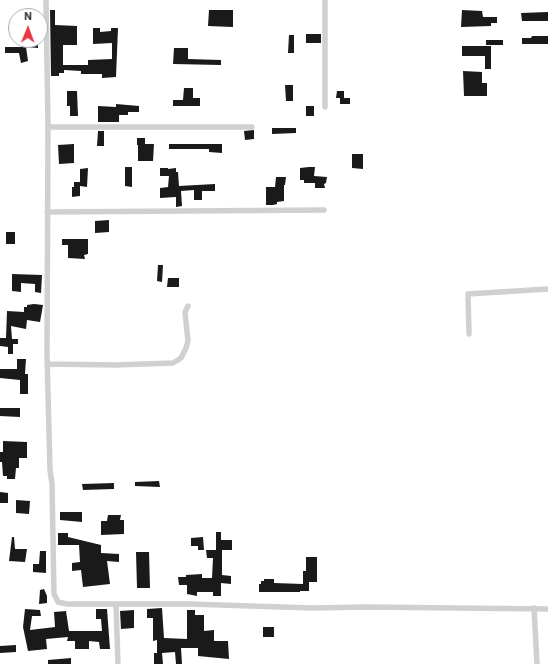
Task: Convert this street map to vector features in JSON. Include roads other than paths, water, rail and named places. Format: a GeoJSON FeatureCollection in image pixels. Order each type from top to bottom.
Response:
{"type":"FeatureCollection","features":[{"type":"Feature","properties":{"kind":"street"},"geometry":{"type":"LineString","coordinates":[[46,0],[48,127],[47,364],[50,470],[52,484],[54,594],[58,602],[67,604],[188,604],[312,608],[366,607],[548,609]]}},
{"type":"Feature","properties":{"kind":"street"},"geometry":{"type":"LineString","coordinates":[[325,0],[325,107]]}},
{"type":"Feature","properties":{"kind":"street"},"geometry":{"type":"LineString","coordinates":[[48,127],[252,126]]}},
{"type":"Feature","properties":{"kind":"street"},"geometry":{"type":"LineString","coordinates":[[47,212],[324,210]]}},
{"type":"Feature","properties":{"kind":"street"},"geometry":{"type":"LineString","coordinates":[[469,334],[468,294],[548,289]]}},
{"type":"Feature","properties":{"kind":"street"},"geometry":{"type":"LineString","coordinates":[[47,364],[115,365],[173,363],[180,358],[188,341],[185,312],[188,306]]}},
{"type":"Feature","properties":{"kind":"street"},"geometry":{"type":"LineString","coordinates":[[116,604],[118,664]]}},
{"type":"Feature","properties":{"kind":"street"},"geometry":{"type":"LineString","coordinates":[[534,608],[537,664]]}}]}
